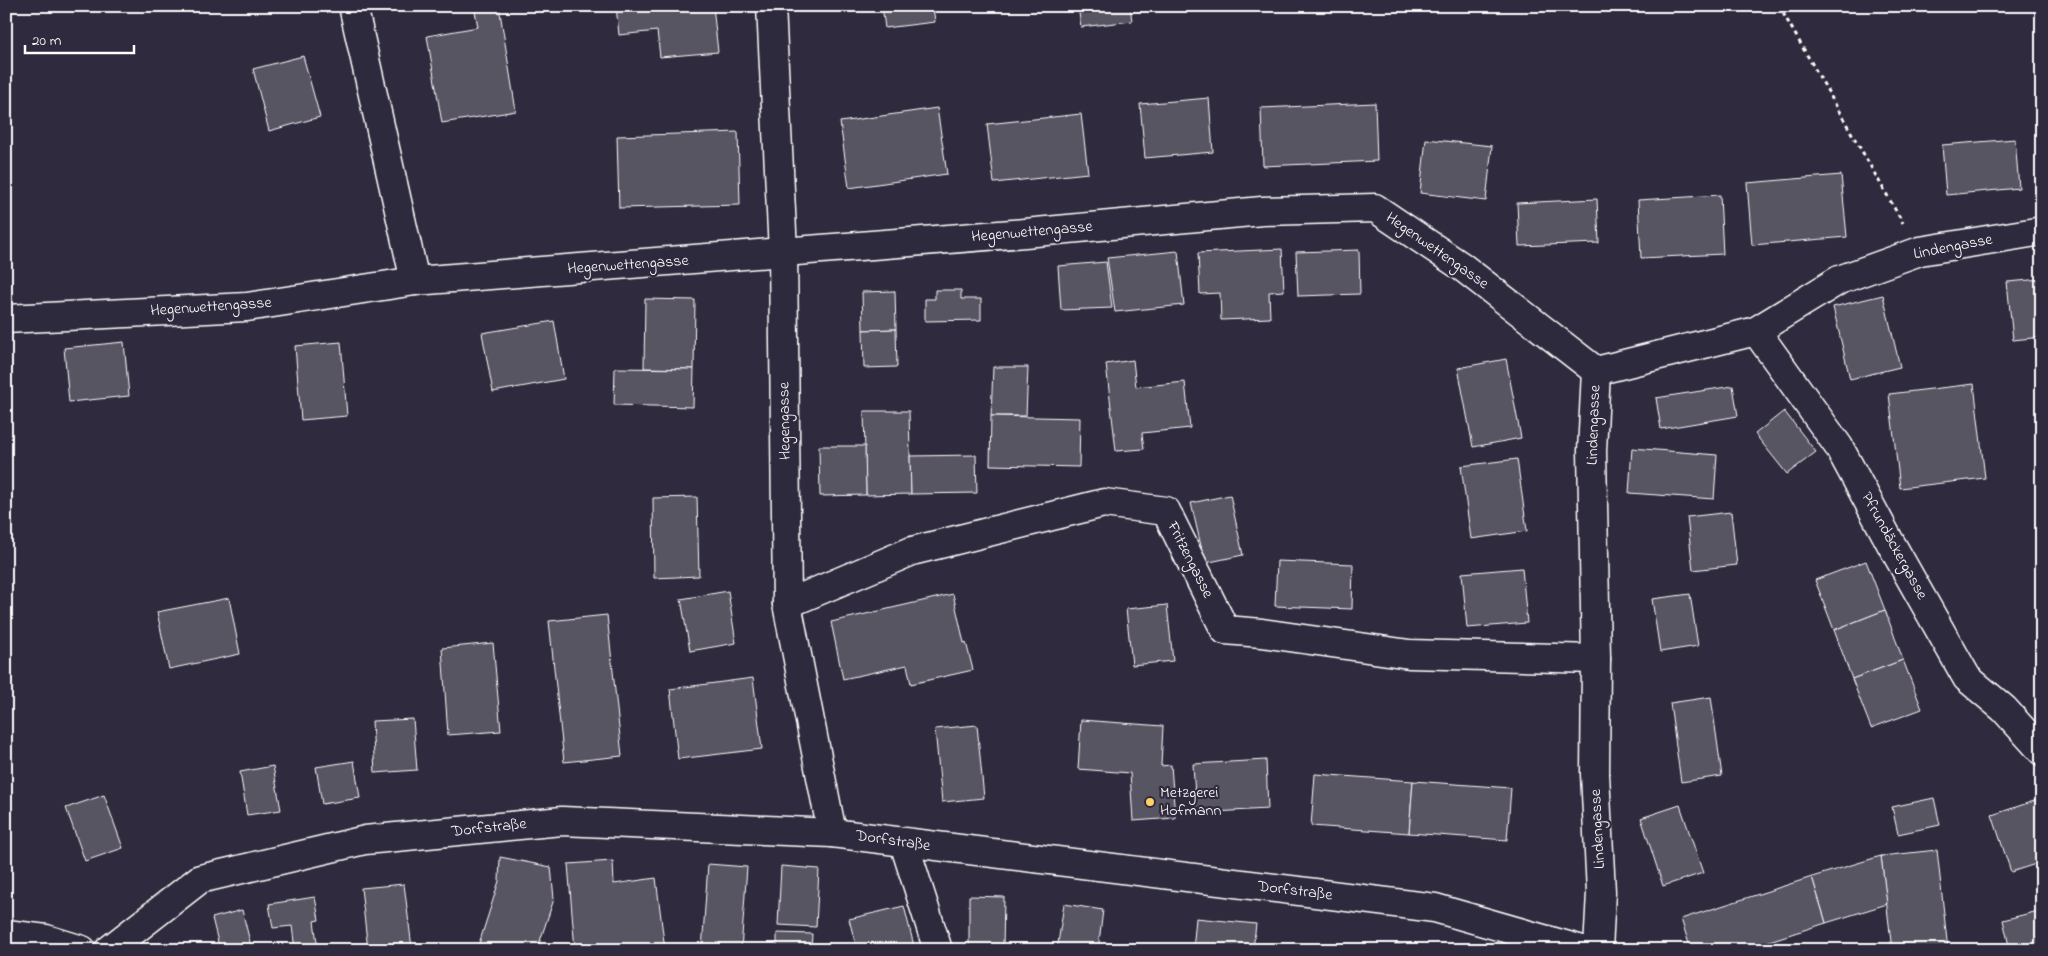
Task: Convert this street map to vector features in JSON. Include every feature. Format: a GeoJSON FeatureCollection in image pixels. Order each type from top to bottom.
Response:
{"type":"FeatureCollection","features":[{"type":"Feature","properties":{"kind":"street"},"geometry":{"type":"LineString","coordinates":[[353,6],[415,281]]}},
{"type":"Feature","properties":{"kind":"street","name":"Hegengasse"},"geometry":{"type":"LineString","coordinates":[[771,6],[783,252],[787,604],[832,832]]}},
{"type":"Feature","properties":{"kind":"street","name":"Hegenwettengasse"},"geometry":{"type":"LineString","coordinates":[[6,319],[248,307],[415,281],[1262,211],[1375,208],[1461,266],[1596,371]]}},
{"type":"Feature","properties":{"kind":"street","name":"Lindengasse"},"geometry":{"type":"LineString","coordinates":[[1598,950],[1601,892],[1595,774],[1596,659],[1592,450],[1596,371],[1756,331],[1839,280],[1920,251],[2042,231]]}},
{"type":"Feature","properties":{"kind":"street","name":"Pfrundäckergasse"},"geometry":{"type":"LineString","coordinates":[[1756,331],[1839,446],[1967,678],[2004,710],[2042,751]]}},
{"type":"Feature","properties":{"kind":"street","name":"Fritzengasse"},"geometry":{"type":"LineString","coordinates":[[787,604],[912,551],[1104,503],[1166,511],[1225,630],[1262,633],[1409,654],[1596,659]]}},
{"type":"Feature","properties":{"kind":"street","name":"Dorfstraße"},"geometry":{"type":"LineString","coordinates":[[109,950],[200,879],[365,840],[562,821],[832,832],[904,843],[1435,908],[1582,950]]}},
{"type":"Feature","properties":{"kind":"street"},"geometry":{"type":"LineString","coordinates":[[904,843],[938,950]]}},
{"type":"Feature","properties":{"kind":"street"},"geometry":{"type":"LineString","coordinates":[[6,934],[46,940],[82,950]]}},
{"type":"Feature","properties":{"kind":"path"},"geometry":{"type":"LineString","coordinates":[[1779,6],[1920,251]]}},
{"type":"Feature","properties":{"kind":"building"},"geometry":{"type":"Polygon","coordinates":[[[474,6],[499,6],[516,111],[442,123],[427,36],[478,27],[474,6]]]}},
{"type":"Feature","properties":{"kind":"building"},"geometry":{"type":"Polygon","coordinates":[[[616,6],[713,6],[718,52],[660,57],[657,31],[619,35],[616,6]]]}},
{"type":"Feature","properties":{"kind":"building"},"geometry":{"type":"Polygon","coordinates":[[[882,6],[933,6],[935,22],[885,28],[882,6]]]}},
{"type":"Feature","properties":{"kind":"building"},"geometry":{"type":"Polygon","coordinates":[[[1078,6],[1130,6],[1132,21],[1081,27],[1078,6]]]}},
{"type":"Feature","properties":{"kind":"building"},"geometry":{"type":"Polygon","coordinates":[[[303,56],[320,117],[269,131],[253,69],[303,56]]]}},
{"type":"Feature","properties":{"kind":"building"},"geometry":{"type":"Polygon","coordinates":[[[1209,98],[1213,152],[1145,158],[1140,104],[1209,98]]]}},
{"type":"Feature","properties":{"kind":"building"},"geometry":{"type":"Polygon","coordinates":[[[1375,103],[1377,161],[1263,166],[1261,108],[1375,103]]]}},
{"type":"Feature","properties":{"kind":"building"},"geometry":{"type":"Polygon","coordinates":[[[937,108],[947,174],[849,188],[840,122],[937,108]]]}},
{"type":"Feature","properties":{"kind":"building"},"geometry":{"type":"Polygon","coordinates":[[[1081,114],[1088,173],[994,183],[987,124],[1081,114]]]}},
{"type":"Feature","properties":{"kind":"building"},"geometry":{"type":"Polygon","coordinates":[[[738,132],[740,205],[619,208],[617,136],[738,132]]]}},
{"type":"Feature","properties":{"kind":"building"},"geometry":{"type":"Polygon","coordinates":[[[1426,139],[1492,146],[1486,201],[1420,193],[1426,139]]]}},
{"type":"Feature","properties":{"kind":"building"},"geometry":{"type":"Polygon","coordinates":[[[2015,139],[2019,188],[1946,195],[1942,145],[2015,139]]]}},
{"type":"Feature","properties":{"kind":"building"},"geometry":{"type":"Polygon","coordinates":[[[1841,175],[1847,237],[1752,245],[1747,183],[1841,175]]]}},
{"type":"Feature","properties":{"kind":"building"},"geometry":{"type":"Polygon","coordinates":[[[1720,195],[1723,254],[1641,258],[1638,200],[1720,195]]]}},
{"type":"Feature","properties":{"kind":"building"},"geometry":{"type":"Polygon","coordinates":[[[1597,199],[1599,243],[1519,246],[1517,203],[1597,199]]]}},
{"type":"Feature","properties":{"kind":"building"},"geometry":{"type":"Polygon","coordinates":[[[1282,249],[1284,291],[1269,292],[1270,318],[1221,320],[1220,293],[1200,294],[1198,253],[1282,249]]]}},
{"type":"Feature","properties":{"kind":"building"},"geometry":{"type":"Polygon","coordinates":[[[1359,250],[1360,294],[1298,296],[1296,252],[1359,250]]]}},
{"type":"Feature","properties":{"kind":"building"},"geometry":{"type":"Polygon","coordinates":[[[1178,251],[1184,305],[1115,312],[1107,258],[1178,251]]]}},
{"type":"Feature","properties":{"kind":"building"},"geometry":{"type":"Polygon","coordinates":[[[1106,262],[1112,308],[1061,310],[1058,266],[1106,262]]]}},
{"type":"Feature","properties":{"kind":"building"},"geometry":{"type":"Polygon","coordinates":[[[2042,279],[2042,337],[2013,340],[2007,282],[2042,279]]]}},
{"type":"Feature","properties":{"kind":"building"},"geometry":{"type":"Polygon","coordinates":[[[935,290],[961,290],[961,299],[981,299],[981,320],[925,321],[925,299],[935,299],[935,290]]]}},
{"type":"Feature","properties":{"kind":"building"},"geometry":{"type":"Polygon","coordinates":[[[895,291],[896,329],[863,330],[862,292],[895,291]]]}},
{"type":"Feature","properties":{"kind":"building"},"geometry":{"type":"Polygon","coordinates":[[[1883,295],[1900,367],[1850,379],[1833,307],[1883,295]]]}},
{"type":"Feature","properties":{"kind":"building"},"geometry":{"type":"Polygon","coordinates":[[[645,299],[695,300],[694,369],[644,368],[645,299]]]}},
{"type":"Feature","properties":{"kind":"building"},"geometry":{"type":"Polygon","coordinates":[[[554,321],[564,379],[493,392],[482,333],[554,321]]]}},
{"type":"Feature","properties":{"kind":"building"},"geometry":{"type":"Polygon","coordinates":[[[896,329],[897,367],[864,368],[863,330],[896,329]]]}},
{"type":"Feature","properties":{"kind":"building"},"geometry":{"type":"Polygon","coordinates":[[[124,342],[129,396],[69,402],[64,348],[124,342]]]}},
{"type":"Feature","properties":{"kind":"building"},"geometry":{"type":"Polygon","coordinates":[[[341,342],[347,416],[301,420],[295,346],[341,342]]]}},
{"type":"Feature","properties":{"kind":"building"},"geometry":{"type":"Polygon","coordinates":[[[1506,359],[1521,438],[1473,447],[1458,368],[1506,359]]]}},
{"type":"Feature","properties":{"kind":"building"},"geometry":{"type":"Polygon","coordinates":[[[1133,360],[1136,387],[1185,382],[1190,428],[1142,433],[1144,449],[1116,451],[1106,364],[1133,360]]]}},
{"type":"Feature","properties":{"kind":"building"},"geometry":{"type":"Polygon","coordinates":[[[993,367],[1028,367],[1026,416],[991,416],[993,367]]]}},
{"type":"Feature","properties":{"kind":"building"},"geometry":{"type":"Polygon","coordinates":[[[615,368],[694,369],[693,407],[614,405],[615,368]]]}},
{"type":"Feature","properties":{"kind":"building"},"geometry":{"type":"Polygon","coordinates":[[[1974,384],[1985,478],[1900,488],[1889,394],[1974,384]]]}},
{"type":"Feature","properties":{"kind":"building"},"geometry":{"type":"Polygon","coordinates":[[[1733,386],[1738,416],[1661,429],[1656,398],[1733,386]]]}},
{"type":"Feature","properties":{"kind":"building"},"geometry":{"type":"Polygon","coordinates":[[[864,411],[909,411],[911,494],[866,495],[864,411]]]}},
{"type":"Feature","properties":{"kind":"building"},"geometry":{"type":"Polygon","coordinates":[[[1784,411],[1816,452],[1787,474],[1755,434],[1784,411]]]}},
{"type":"Feature","properties":{"kind":"building"},"geometry":{"type":"Polygon","coordinates":[[[991,416],[1080,418],[1079,467],[990,465],[991,416]]]}},
{"type":"Feature","properties":{"kind":"building"},"geometry":{"type":"Polygon","coordinates":[[[819,446],[865,446],[866,495],[820,496],[819,446]]]}},
{"type":"Feature","properties":{"kind":"building"},"geometry":{"type":"Polygon","coordinates":[[[1632,448],[1717,455],[1714,499],[1629,493],[1632,448]]]}},
{"type":"Feature","properties":{"kind":"building"},"geometry":{"type":"Polygon","coordinates":[[[976,455],[977,493],[911,494],[910,456],[976,455]]]}},
{"type":"Feature","properties":{"kind":"building"},"geometry":{"type":"Polygon","coordinates":[[[1517,459],[1527,531],[1471,539],[1461,466],[1517,459]]]}},
{"type":"Feature","properties":{"kind":"building"},"geometry":{"type":"Polygon","coordinates":[[[1230,495],[1243,555],[1205,563],[1191,503],[1230,495]]]}},
{"type":"Feature","properties":{"kind":"building"},"geometry":{"type":"Polygon","coordinates":[[[697,497],[699,576],[654,578],[653,498],[697,497]]]}},
{"type":"Feature","properties":{"kind":"building"},"geometry":{"type":"Polygon","coordinates":[[[1731,512],[1737,565],[1693,570],[1687,517],[1731,512]]]}},
{"type":"Feature","properties":{"kind":"building"},"geometry":{"type":"Polygon","coordinates":[[[1277,561],[1353,564],[1352,609],[1275,606],[1277,561]]]}},
{"type":"Feature","properties":{"kind":"building"},"geometry":{"type":"Polygon","coordinates":[[[1866,561],[1885,610],[1834,630],[1815,580],[1866,561]]]}},
{"type":"Feature","properties":{"kind":"building"},"geometry":{"type":"Polygon","coordinates":[[[1522,568],[1527,623],[1467,628],[1462,573],[1522,568]]]}},
{"type":"Feature","properties":{"kind":"building"},"geometry":{"type":"Polygon","coordinates":[[[728,591],[736,643],[690,651],[681,599],[728,591]]]}},
{"type":"Feature","properties":{"kind":"building"},"geometry":{"type":"Polygon","coordinates":[[[953,594],[964,643],[966,642],[973,670],[911,684],[907,665],[843,679],[831,622],[953,594]]]}},
{"type":"Feature","properties":{"kind":"building"},"geometry":{"type":"Polygon","coordinates":[[[1690,594],[1698,646],[1660,652],[1652,599],[1690,594]]]}},
{"type":"Feature","properties":{"kind":"building"},"geometry":{"type":"Polygon","coordinates":[[[229,598],[240,654],[169,669],[157,612],[229,598]]]}},
{"type":"Feature","properties":{"kind":"building"},"geometry":{"type":"Polygon","coordinates":[[[1167,605],[1173,661],[1132,665],[1126,609],[1167,605]]]}},
{"type":"Feature","properties":{"kind":"building"},"geometry":{"type":"Polygon","coordinates":[[[1885,610],[1903,660],[1852,679],[1834,630],[1885,610]]]}},
{"type":"Feature","properties":{"kind":"building"},"geometry":{"type":"Polygon","coordinates":[[[607,615],[622,756],[564,762],[549,621],[607,615]]]}},
{"type":"Feature","properties":{"kind":"building"},"geometry":{"type":"Polygon","coordinates":[[[493,643],[501,731],[448,735],[442,648],[493,643]]]}},
{"type":"Feature","properties":{"kind":"building"},"geometry":{"type":"Polygon","coordinates":[[[1903,660],[1922,709],[1871,728],[1852,679],[1903,660]]]}},
{"type":"Feature","properties":{"kind":"building"},"geometry":{"type":"Polygon","coordinates":[[[753,678],[762,749],[678,759],[670,689],[753,678]]]}},
{"type":"Feature","properties":{"kind":"building"},"geometry":{"type":"Polygon","coordinates":[[[1711,697],[1722,776],[1681,782],[1670,703],[1711,697]]]}},
{"type":"Feature","properties":{"kind":"building"},"geometry":{"type":"Polygon","coordinates":[[[413,719],[417,770],[375,773],[372,721],[413,719]]]}},
{"type":"Feature","properties":{"kind":"building"},"geometry":{"type":"Polygon","coordinates":[[[1081,720],[1163,726],[1161,766],[1171,765],[1175,818],[1133,821],[1130,773],[1078,769],[1081,720]]]}},
{"type":"Feature","properties":{"kind":"building"},"geometry":{"type":"Polygon","coordinates":[[[977,725],[984,798],[942,802],[935,729],[977,725]]]}},
{"type":"Feature","properties":{"kind":"building"},"geometry":{"type":"Polygon","coordinates":[[[1266,760],[1268,809],[1196,813],[1193,764],[1266,760]]]}},
{"type":"Feature","properties":{"kind":"building"},"geometry":{"type":"Polygon","coordinates":[[[354,761],[360,798],[322,804],[316,767],[354,761]]]}},
{"type":"Feature","properties":{"kind":"building"},"geometry":{"type":"Polygon","coordinates":[[[273,766],[281,810],[247,815],[240,772],[273,766]]]}},
{"type":"Feature","properties":{"kind":"building"},"geometry":{"type":"Polygon","coordinates":[[[1315,774],[1413,781],[1409,833],[1311,826],[1315,774]]]}},
{"type":"Feature","properties":{"kind":"building"},"geometry":{"type":"Polygon","coordinates":[[[1413,781],[1511,788],[1507,840],[1409,833],[1413,781]]]}},
{"type":"Feature","properties":{"kind":"building"},"geometry":{"type":"Polygon","coordinates":[[[104,795],[123,848],[85,861],[66,808],[104,795]]]}},
{"type":"Feature","properties":{"kind":"building"},"geometry":{"type":"Polygon","coordinates":[[[1934,798],[1940,825],[1898,834],[1892,807],[1934,798]]]}},
{"type":"Feature","properties":{"kind":"building"},"geometry":{"type":"Polygon","coordinates":[[[2040,799],[2042,804],[2042,862],[2011,872],[1992,815],[2040,799]]]}},
{"type":"Feature","properties":{"kind":"building"},"geometry":{"type":"Polygon","coordinates":[[[1680,805],[1703,873],[1663,886],[1641,818],[1680,805]]]}},
{"type":"Feature","properties":{"kind":"building"},"geometry":{"type":"Polygon","coordinates":[[[1937,850],[1948,950],[1892,950],[1881,856],[1937,850]]]}},
{"type":"Feature","properties":{"kind":"building"},"geometry":{"type":"Polygon","coordinates":[[[1881,856],[1887,904],[1826,923],[1812,877],[1881,856]]]}},
{"type":"Feature","properties":{"kind":"building"},"geometry":{"type":"Polygon","coordinates":[[[500,857],[551,867],[554,899],[537,950],[477,950],[499,881],[500,857]]]}},
{"type":"Feature","properties":{"kind":"building"},"geometry":{"type":"Polygon","coordinates":[[[613,861],[614,884],[656,878],[665,950],[575,950],[568,864],[613,861]]]}},
{"type":"Feature","properties":{"kind":"building"},"geometry":{"type":"Polygon","coordinates":[[[708,864],[747,867],[741,950],[702,950],[708,864]]]}},
{"type":"Feature","properties":{"kind":"building"},"geometry":{"type":"Polygon","coordinates":[[[781,866],[819,869],[816,927],[778,925],[781,866]]]}},
{"type":"Feature","properties":{"kind":"building"},"geometry":{"type":"Polygon","coordinates":[[[1812,877],[1826,923],[1741,950],[1691,950],[1681,919],[1812,877]]]}},
{"type":"Feature","properties":{"kind":"building"},"geometry":{"type":"Polygon","coordinates":[[[404,884],[412,948],[368,950],[361,888],[404,884]]]}},
{"type":"Feature","properties":{"kind":"building"},"geometry":{"type":"Polygon","coordinates":[[[969,896],[1004,897],[1003,950],[969,950],[969,896]]]}},
{"type":"Feature","properties":{"kind":"building"},"geometry":{"type":"Polygon","coordinates":[[[315,897],[319,920],[314,921],[318,950],[295,950],[292,926],[273,928],[269,904],[315,897]]]}},
{"type":"Feature","properties":{"kind":"building"},"geometry":{"type":"Polygon","coordinates":[[[1064,904],[1103,910],[1098,950],[1057,950],[1064,904]]]}},
{"type":"Feature","properties":{"kind":"building"},"geometry":{"type":"Polygon","coordinates":[[[904,906],[915,950],[857,950],[849,919],[904,906]]]}},
{"type":"Feature","properties":{"kind":"building"},"geometry":{"type":"Polygon","coordinates":[[[242,910],[252,950],[220,950],[212,918],[242,910]]]}},
{"type":"Feature","properties":{"kind":"building"},"geometry":{"type":"Polygon","coordinates":[[[2042,910],[2042,950],[2010,950],[2003,920],[2042,910]]]}},
{"type":"Feature","properties":{"kind":"building"},"geometry":{"type":"Polygon","coordinates":[[[1196,918],[1256,924],[1253,950],[1193,950],[1196,918]]]}},
{"type":"Feature","properties":{"kind":"building"},"geometry":{"type":"Polygon","coordinates":[[[777,933],[812,934],[811,950],[777,950],[777,933]]]}},
{"type":"Feature","properties":{"kind":"building"},"geometry":{"type":"Polygon","coordinates":[[[1395,944],[1437,950],[1394,950],[1395,944]]]}},
{"type":"Feature","properties":{"kind":"place","name":"Metzgerei Hofmann"},"geometry":{"type":"Point","coordinates":[1150,802]}}]}
